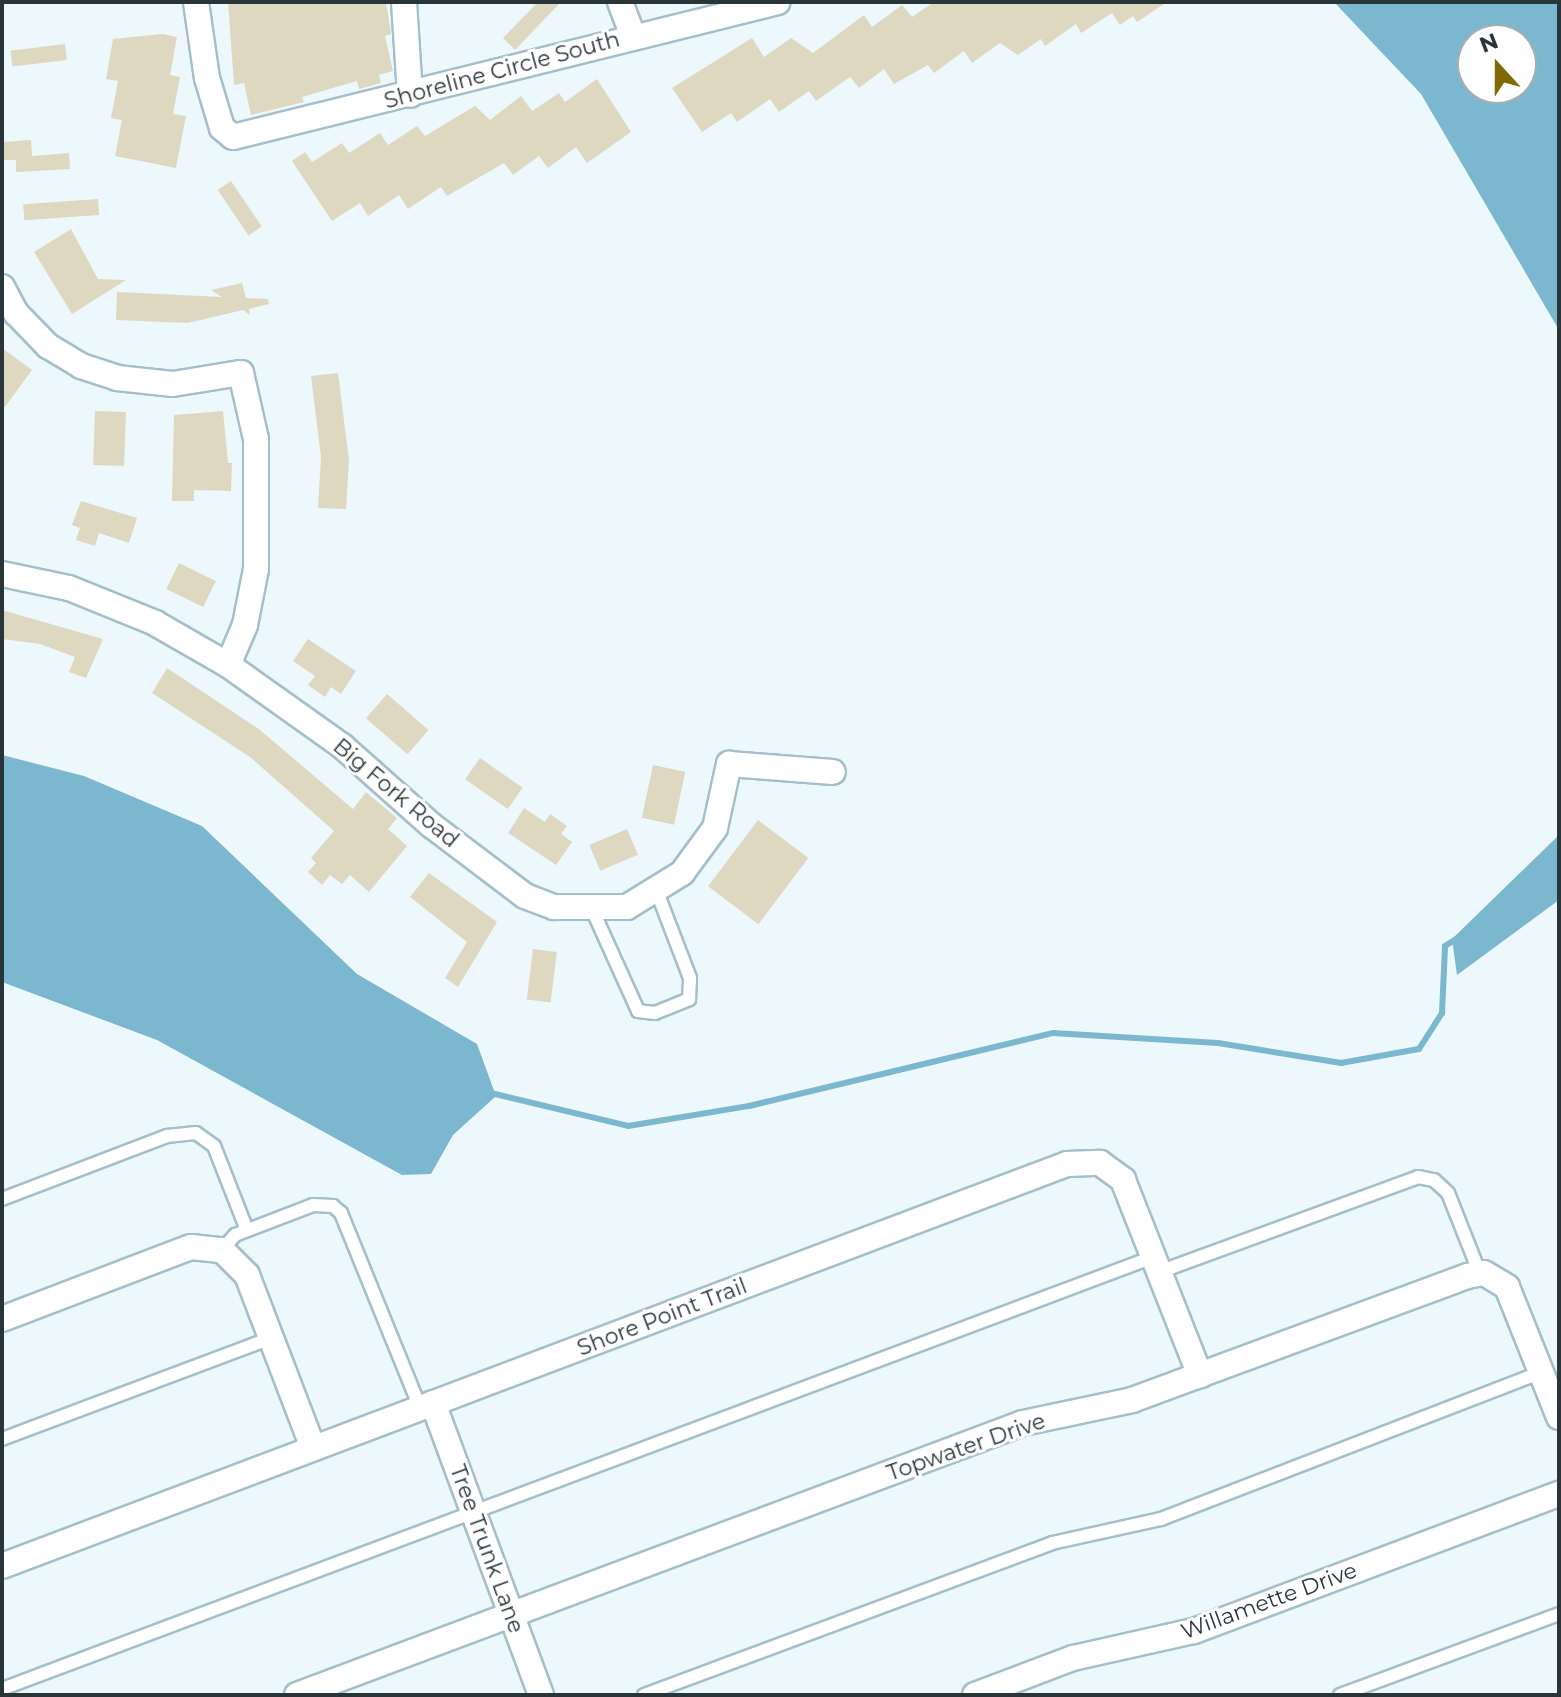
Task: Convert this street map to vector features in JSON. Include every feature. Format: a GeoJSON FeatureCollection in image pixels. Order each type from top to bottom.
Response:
{"type":"FeatureCollection","features":[{"type":"Feature","properties":{"kind":"street","name":"Shoreline Circle South"},"geometry":{"type":"LineString","coordinates":[[196,2],[207,78],[228,133],[233,137],[276,130],[633,36],[778,2]]}},
{"type":"Feature","properties":{"kind":"street"},"geometry":{"type":"LineString","coordinates":[[404,2],[410,95]]}},
{"type":"Feature","properties":{"kind":"street"},"geometry":{"type":"LineString","coordinates":[[620,2],[633,36]]}},
{"type":"Feature","properties":{"kind":"street"},"geometry":{"type":"LineString","coordinates":[[2,287],[16,313],[48,346],[81,366],[117,378],[173,384],[241,373],[256,439],[256,569],[245,625],[228,665]]}},
{"type":"Feature","properties":{"kind":"street","name":"Big Fork Road"},"geometry":{"type":"LineString","coordinates":[[2,574],[69,588],[155,623],[228,665],[342,746],[431,825],[525,896],[554,907],[627,907],[657,892],[682,873],[715,828],[729,764],[833,772]]}},
{"type":"Feature","properties":{"kind":"street","name":"Shore Point Trail"},"geometry":{"type":"LineString","coordinates":[[2,1566],[1067,1164],[1087,1161],[1114,1170],[1123,1180],[1200,1375]]}},
{"type":"Feature","properties":{"kind":"street"},"geometry":{"type":"LineString","coordinates":[[2,1319],[191,1247],[222,1250],[247,1275],[313,1448]]}},
{"type":"Feature","properties":{"kind":"street"},"geometry":{"type":"LineString","coordinates":[[1480,1274],[1507,1287],[1559,1417]]}},
{"type":"Feature","properties":{"kind":"street","name":"Topwater Drive"},"geometry":{"type":"LineString","coordinates":[[297,1695],[1023,1423],[1132,1400],[1480,1274]]}},
{"type":"Feature","properties":{"kind":"street","name":"Tree Trunk Lane"},"geometry":{"type":"LineString","coordinates":[[427,1405],[474,1512],[541,1695]]}},
{"type":"Feature","properties":{"kind":"street","name":"Willamette Drive"},"geometry":{"type":"LineString","coordinates":[[975,1695],[1073,1658],[1194,1631],[1559,1494]]}},
{"type":"Feature","properties":{"kind":"lane"},"geometry":{"type":"LineString","coordinates":[[592,909],[638,1011],[655,1013],[689,999],[690,978],[657,892]]}},
{"type":"Feature","properties":{"kind":"lane"},"geometry":{"type":"LineString","coordinates":[[2,1199],[167,1136],[196,1133],[214,1146],[247,1230]]}},
{"type":"Feature","properties":{"kind":"lane"},"geometry":{"type":"LineString","coordinates":[[2,1689],[474,1512],[1156,1264],[1418,1177],[1434,1180],[1448,1193],[1480,1274]]}},
{"type":"Feature","properties":{"kind":"lane"},"geometry":{"type":"LineString","coordinates":[[222,1250],[247,1230],[313,1205],[333,1206],[341,1213],[427,1405]]}},
{"type":"Feature","properties":{"kind":"lane"},"geometry":{"type":"LineString","coordinates":[[2,1439],[271,1338]]}},
{"type":"Feature","properties":{"kind":"lane"},"geometry":{"type":"LineString","coordinates":[[644,1695],[1052,1543],[1161,1519],[1542,1372]]}},
{"type":"Feature","properties":{"kind":"lane"},"geometry":{"type":"LineString","coordinates":[[1340,1695],[1559,1614]]}},
{"type":"Feature","properties":{"kind":"water"},"geometry":{"type":"Polygon","coordinates":[[[1334,2],[1559,2],[1559,330],[1421,94],[1334,2]]]}},
{"type":"Feature","properties":{"kind":"water"},"geometry":{"type":"Polygon","coordinates":[[[2,755],[84,776],[202,826],[357,974],[477,1044],[496,1096],[453,1135],[431,1174],[402,1175],[157,1040],[2,982],[2,755]]]}},
{"type":"Feature","properties":{"kind":"water"},"geometry":{"type":"Polygon","coordinates":[[[1559,835],[1559,900],[1457,975],[1452,939],[1559,835]]]}},
{"type":"Feature","properties":{"kind":"building"},"geometry":{"type":"Polygon","coordinates":[[[228,2],[386,2],[391,34],[385,36],[393,71],[379,75],[381,83],[359,89],[357,81],[302,97],[304,102],[251,115],[244,83],[234,85],[228,2]]]}},
{"type":"Feature","properties":{"kind":"building"},"geometry":{"type":"Polygon","coordinates":[[[538,2],[561,2],[515,50],[503,38],[538,2]]]}},
{"type":"Feature","properties":{"kind":"building"},"geometry":{"type":"Polygon","coordinates":[[[934,2],[1167,2],[1137,22],[1133,16],[1120,25],[1112,13],[1081,33],[1076,24],[1045,46],[1041,39],[1018,55],[1000,43],[972,63],[964,51],[934,73],[928,65],[894,84],[884,69],[859,88],[850,77],[816,101],[809,91],[779,112],[770,99],[737,122],[731,113],[702,132],[672,88],[752,38],[764,57],[791,38],[813,53],[864,15],[872,27],[902,5],[912,17],[934,2]]]}},
{"type":"Feature","properties":{"kind":"building"},"geometry":{"type":"Polygon","coordinates":[[[163,34],[177,37],[170,75],[180,77],[173,114],[186,116],[176,168],[115,156],[122,120],[111,118],[118,81],[106,79],[113,39],[163,34]]]}},
{"type":"Feature","properties":{"kind":"building"},"geometry":{"type":"Polygon","coordinates":[[[65,44],[67,60],[12,67],[10,51],[65,44]]]}},
{"type":"Feature","properties":{"kind":"building"},"geometry":{"type":"Polygon","coordinates":[[[597,79],[631,132],[587,163],[576,147],[548,168],[539,156],[513,175],[504,163],[447,196],[441,187],[408,209],[399,195],[368,216],[360,203],[332,221],[292,161],[305,152],[312,162],[342,143],[349,153],[380,133],[388,145],[417,126],[425,136],[475,106],[490,120],[521,96],[532,111],[559,93],[565,102],[597,79]]]}},
{"type":"Feature","properties":{"kind":"building"},"geometry":{"type":"Polygon","coordinates":[[[31,140],[32,156],[69,153],[70,169],[16,172],[16,160],[2,160],[2,142],[31,140]]]}},
{"type":"Feature","properties":{"kind":"building"},"geometry":{"type":"Polygon","coordinates":[[[231,181],[262,227],[248,236],[218,190],[231,181]]]}},
{"type":"Feature","properties":{"kind":"building"},"geometry":{"type":"Polygon","coordinates":[[[98,199],[99,215],[24,220],[23,204],[98,199]]]}},
{"type":"Feature","properties":{"kind":"building"},"geometry":{"type":"Polygon","coordinates":[[[71,229],[98,279],[126,280],[72,314],[34,252],[71,229]]]}},
{"type":"Feature","properties":{"kind":"building"},"geometry":{"type":"Polygon","coordinates":[[[242,283],[246,298],[268,299],[269,304],[249,309],[250,315],[243,310],[188,323],[116,320],[117,292],[222,297],[211,290],[242,283]]]}},
{"type":"Feature","properties":{"kind":"building"},"geometry":{"type":"Polygon","coordinates":[[[2,348],[32,370],[2,411],[2,348]]]}},
{"type":"Feature","properties":{"kind":"building"},"geometry":{"type":"Polygon","coordinates":[[[338,373],[349,460],[346,509],[318,508],[321,457],[311,376],[338,373]]]}},
{"type":"Feature","properties":{"kind":"building"},"geometry":{"type":"Polygon","coordinates":[[[95,411],[126,412],[124,466],[93,465],[95,411]]]}},
{"type":"Feature","properties":{"kind":"building"},"geometry":{"type":"Polygon","coordinates":[[[223,411],[228,463],[232,463],[231,491],[194,490],[194,501],[172,501],[174,415],[223,411]]]}},
{"type":"Feature","properties":{"kind":"building"},"geometry":{"type":"Polygon","coordinates":[[[81,501],[137,518],[129,543],[99,533],[95,546],[76,540],[80,528],[72,525],[81,501]]]}},
{"type":"Feature","properties":{"kind":"building"},"geometry":{"type":"Polygon","coordinates":[[[179,563],[216,581],[203,607],[166,589],[179,563]]]}},
{"type":"Feature","properties":{"kind":"building"},"geometry":{"type":"Polygon","coordinates":[[[2,610],[103,639],[86,678],[69,672],[75,657],[40,644],[2,639],[2,610]]]}},
{"type":"Feature","properties":{"kind":"building"},"geometry":{"type":"Polygon","coordinates":[[[308,639],[356,671],[341,694],[331,687],[325,697],[308,685],[315,676],[293,661],[308,639]]]}},
{"type":"Feature","properties":{"kind":"building"},"geometry":{"type":"Polygon","coordinates":[[[167,668],[260,730],[353,809],[366,792],[397,818],[388,829],[407,846],[369,892],[350,875],[342,884],[330,875],[322,885],[308,872],[316,863],[311,858],[334,831],[250,757],[152,693],[167,668]]]}},
{"type":"Feature","properties":{"kind":"building"},"geometry":{"type":"Polygon","coordinates":[[[387,694],[429,730],[408,754],[366,718],[387,694]]]}},
{"type":"Feature","properties":{"kind":"building"},"geometry":{"type":"Polygon","coordinates":[[[480,758],[523,788],[508,809],[465,779],[480,758]]]}},
{"type":"Feature","properties":{"kind":"building"},"geometry":{"type":"Polygon","coordinates":[[[653,765],[685,772],[674,825],[642,818],[653,765]]]}},
{"type":"Feature","properties":{"kind":"building"},"geometry":{"type":"Polygon","coordinates":[[[524,808],[545,822],[550,814],[567,826],[561,834],[572,842],[556,865],[508,833],[524,808]]]}},
{"type":"Feature","properties":{"kind":"building"},"geometry":{"type":"Polygon","coordinates":[[[758,820],[808,858],[758,924],[708,886],[758,820]]]}},
{"type":"Feature","properties":{"kind":"building"},"geometry":{"type":"Polygon","coordinates":[[[627,829],[638,855],[600,871],[589,845],[627,829]]]}},
{"type":"Feature","properties":{"kind":"building"},"geometry":{"type":"Polygon","coordinates":[[[429,873],[497,922],[458,987],[445,978],[467,942],[410,897],[429,873]]]}},
{"type":"Feature","properties":{"kind":"building"},"geometry":{"type":"Polygon","coordinates":[[[533,949],[557,952],[551,1003],[527,1000],[533,949]]]}},
{"type":"Feature","properties":{"kind":"waterway"},"geometry":{"type":"LineString","coordinates":[[491,1093],[628,1126],[749,1106],[1053,1033],[1218,1043],[1341,1063],[1419,1049],[1442,1013],[1445,946],[1456,939]]}}]}
